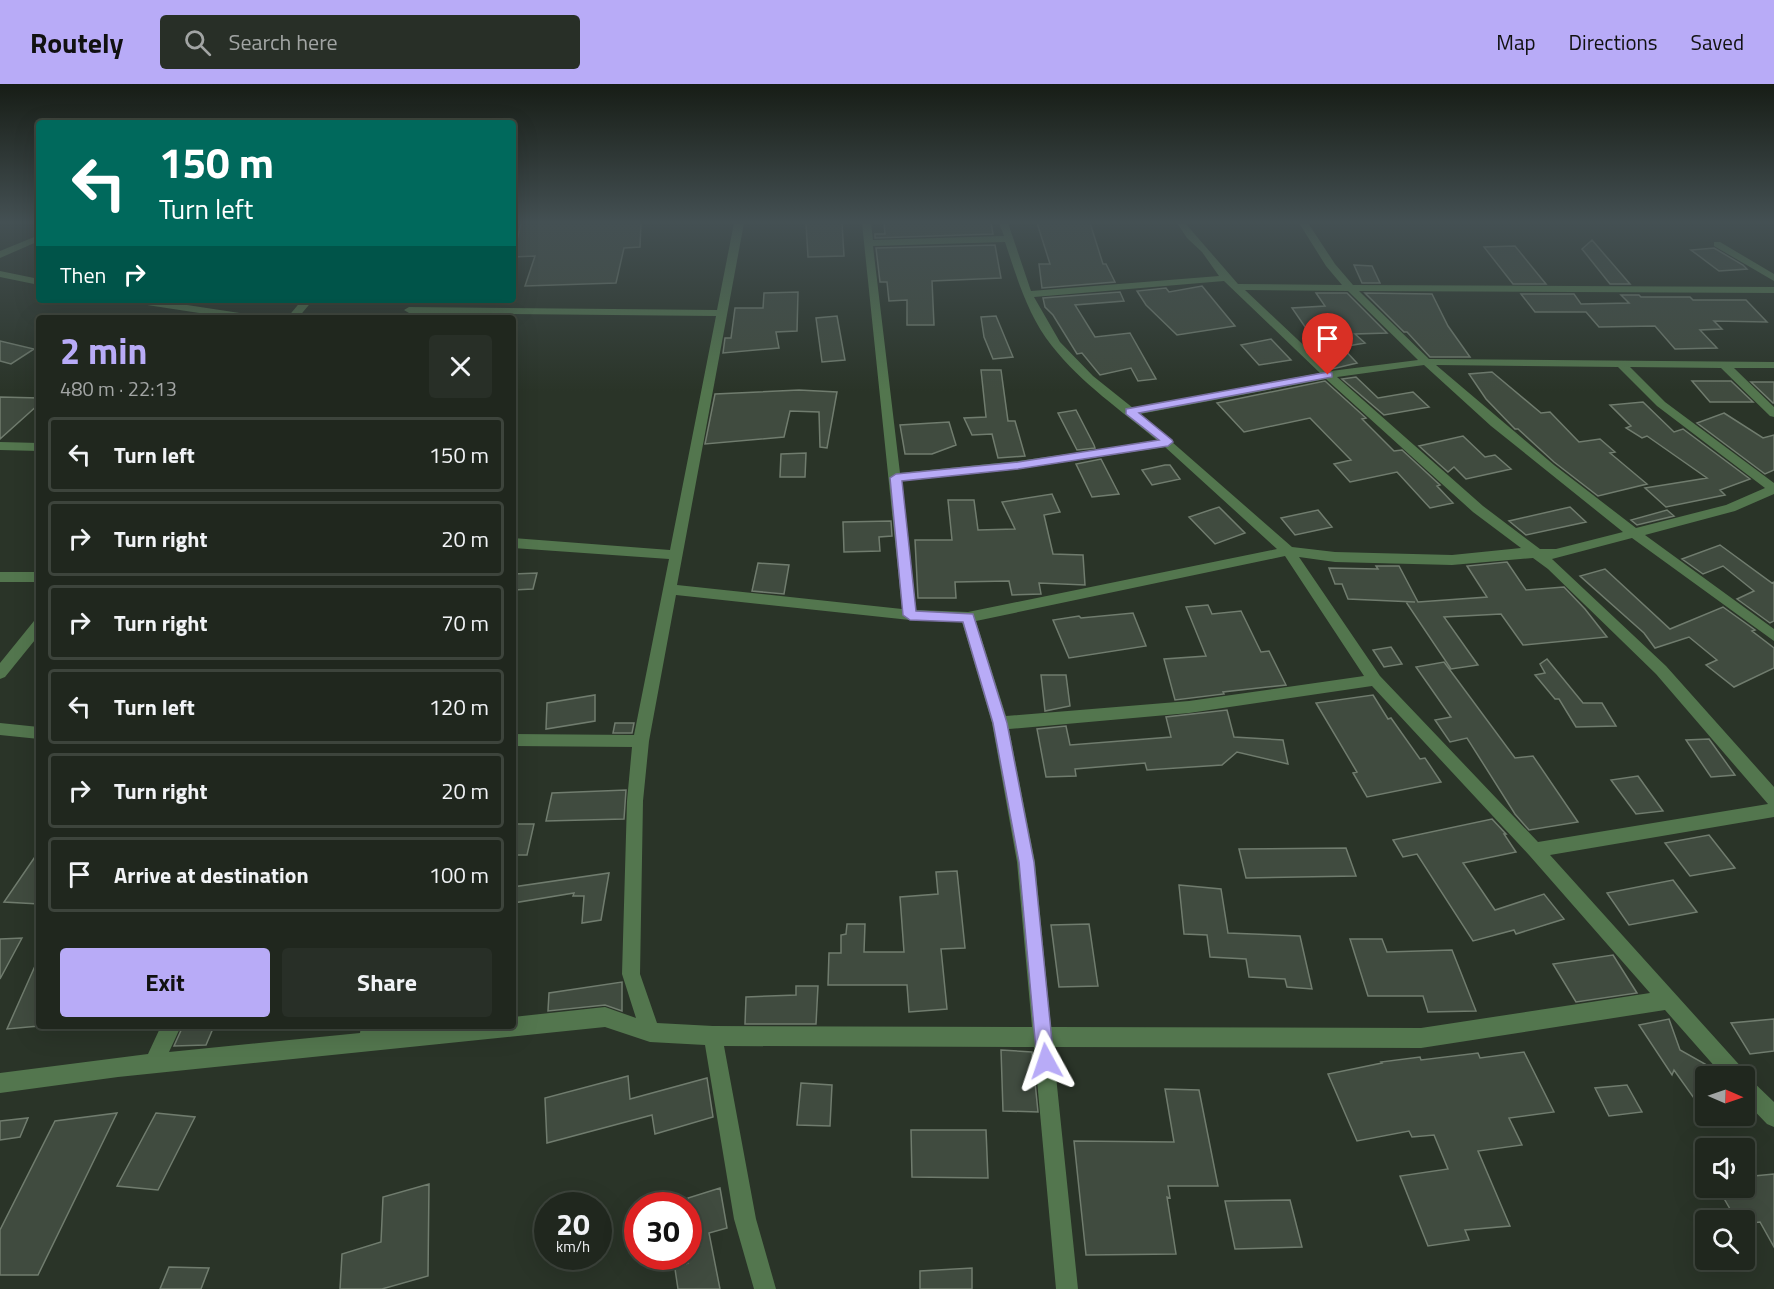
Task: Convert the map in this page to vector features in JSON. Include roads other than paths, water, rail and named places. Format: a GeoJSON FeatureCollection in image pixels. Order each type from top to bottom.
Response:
{"type":"FeatureCollection","features":[{"type":"Feature","properties":{"kind":"street"},"geometry":{"type":"LineString","coordinates":[[650,1032],[631,974],[634,801],[640,741],[727,279]]}},
{"type":"Feature","properties":{"kind":"street"},"geometry":{"type":"LineString","coordinates":[[872,279],[910,615]]}},
{"type":"Feature","properties":{"kind":"street"},"geometry":{"type":"LineString","coordinates":[[1022,279],[1027,294],[1056,345],[1089,378],[1168,442],[1288,551],[1375,680],[1535,850],[1727,1066]]}},
{"type":"Feature","properties":{"kind":"street"},"geometry":{"type":"LineString","coordinates":[[1229,279],[1328,375],[1478,509],[1553,566],[1660,670],[1774,799]]}},
{"type":"Feature","properties":{"kind":"street"},"geometry":{"type":"LineString","coordinates":[[1341,279],[1425,362],[1500,428],[1632,534],[1774,636]]}},
{"type":"Feature","properties":{"kind":"street"},"geometry":{"type":"LineString","coordinates":[[1027,294],[1231,282],[1350,286],[1774,290]]}},
{"type":"Feature","properties":{"kind":"street"},"geometry":{"type":"LineString","coordinates":[[154,303],[233,315]]}},
{"type":"Feature","properties":{"kind":"street"},"geometry":{"type":"LineString","coordinates":[[295,315],[305,303]]}},
{"type":"Feature","properties":{"kind":"street"},"geometry":{"type":"LineString","coordinates":[[409,310],[721,313]]}},
{"type":"Feature","properties":{"kind":"street"},"geometry":{"type":"LineString","coordinates":[[1130,412],[1328,375],[1425,362],[1774,364]]}},
{"type":"Feature","properties":{"kind":"street"},"geometry":{"type":"LineString","coordinates":[[670,589],[910,615],[968,617],[1288,551],[1335,557],[1452,560],[1534,553],[1556,554],[1730,508],[1774,489],[1661,404],[1620,363]]}},
{"type":"Feature","properties":{"kind":"street"},"geometry":{"type":"LineString","coordinates":[[1723,364],[1774,413]]}},
{"type":"Feature","properties":{"kind":"street"},"geometry":{"type":"LineString","coordinates":[[896,478],[1018,465],[1168,442]]}},
{"type":"Feature","properties":{"kind":"street"},"geometry":{"type":"LineString","coordinates":[[0,446],[36,447]]}},
{"type":"Feature","properties":{"kind":"street"},"geometry":{"type":"LineString","coordinates":[[516,543],[676,555]]}},
{"type":"Feature","properties":{"kind":"street"},"geometry":{"type":"LineString","coordinates":[[0,577],[36,577]]}},
{"type":"Feature","properties":{"kind":"street"},"geometry":{"type":"LineString","coordinates":[[968,617],[1000,723],[1026,862],[1067,1289]]}},
{"type":"Feature","properties":{"kind":"street"},"geometry":{"type":"LineString","coordinates":[[0,672],[36,628]]}},
{"type":"Feature","properties":{"kind":"street"},"geometry":{"type":"LineString","coordinates":[[1000,723],[1189,707],[1375,680]]}},
{"type":"Feature","properties":{"kind":"street"},"geometry":{"type":"LineString","coordinates":[[0,729],[36,733]]}},
{"type":"Feature","properties":{"kind":"street"},"geometry":{"type":"LineString","coordinates":[[516,740],[640,741]]}},
{"type":"Feature","properties":{"kind":"street"},"geometry":{"type":"LineString","coordinates":[[1535,850],[1774,810]]}},
{"type":"Feature","properties":{"kind":"street"},"geometry":{"type":"LineString","coordinates":[[516,1023],[604,1017],[650,1032],[713,1036],[1420,1038],[1667,1000]]}},
{"type":"Feature","properties":{"kind":"street"},"geometry":{"type":"LineString","coordinates":[[154,1063],[170,1029]]}},
{"type":"Feature","properties":{"kind":"street"},"geometry":{"type":"LineString","coordinates":[[0,1083],[369,1034],[438,1029]]}},
{"type":"Feature","properties":{"kind":"street"},"geometry":{"type":"LineString","coordinates":[[713,1036],[745,1219],[765,1289]]}},
{"type":"Feature","properties":{"kind":"street"},"geometry":{"type":"LineString","coordinates":[[1755,1097],[1774,1117]]}}]}
